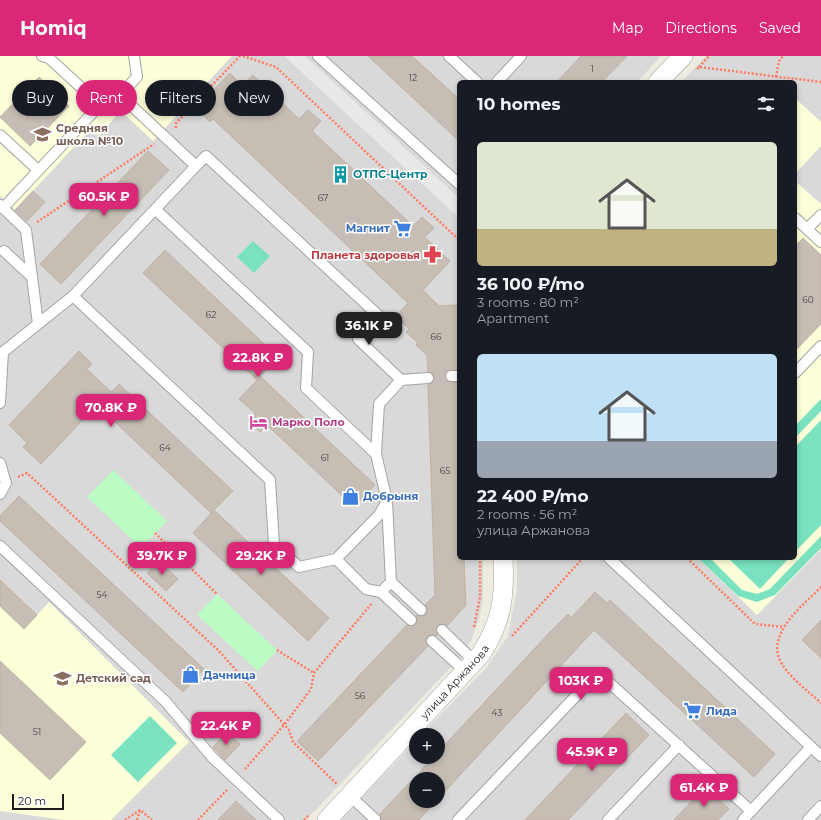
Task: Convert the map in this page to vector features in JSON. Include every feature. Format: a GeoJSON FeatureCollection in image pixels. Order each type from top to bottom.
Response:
{"type":"FeatureCollection","features":[{"type":"Feature","properties":{"kind":"street"},"geometry":{"type":"LineString","coordinates":[[660,80],[683,56]]}},
{"type":"Feature","properties":{"kind":"street","name":"улица Аржанова"},"geometry":{"type":"LineString","coordinates":[[320,815],[344,786],[492,637],[499,619],[504,583],[503,560]]}},
{"type":"Feature","properties":{"kind":"lane"},"geometry":{"type":"LineString","coordinates":[[42,56],[49,58],[76,83]]}},
{"type":"Feature","properties":{"kind":"lane"},"geometry":{"type":"LineString","coordinates":[[134,56],[137,77],[134,80]]}},
{"type":"Feature","properties":{"kind":"lane"},"geometry":{"type":"LineString","coordinates":[[318,56],[457,182]]}},
{"type":"Feature","properties":{"kind":"lane"},"geometry":{"type":"LineString","coordinates":[[449,56],[475,80]]}},
{"type":"Feature","properties":{"kind":"lane"},"geometry":{"type":"LineString","coordinates":[[499,80],[522,56]]}},
{"type":"Feature","properties":{"kind":"lane"},"geometry":{"type":"LineString","coordinates":[[137,111],[196,166]]}},
{"type":"Feature","properties":{"kind":"lane"},"geometry":{"type":"LineString","coordinates":[[38,324],[26,230],[2,207],[90,116]]}},
{"type":"Feature","properties":{"kind":"lane"},"geometry":{"type":"LineString","coordinates":[[0,135],[38,170]]}},
{"type":"Feature","properties":{"kind":"lane"},"geometry":{"type":"LineString","coordinates":[[0,403],[1,352],[73,296],[206,156],[379,316],[358,339],[401,380]]}},
{"type":"Feature","properties":{"kind":"lane"},"geometry":{"type":"LineString","coordinates":[[156,210],[308,352],[306,388],[376,454]]}},
{"type":"Feature","properties":{"kind":"lane"},"geometry":{"type":"LineString","coordinates":[[807,229],[821,215]]}},
{"type":"Feature","properties":{"kind":"lane"},"geometry":{"type":"LineString","coordinates":[[797,220],[821,242]]}},
{"type":"Feature","properties":{"kind":"lane"},"geometry":{"type":"LineString","coordinates":[[4,251],[32,277]]}},
{"type":"Feature","properties":{"kind":"lane"},"geometry":{"type":"LineString","coordinates":[[73,296],[270,480],[274,544],[299,567],[336,559],[379,515],[387,501]]}},
{"type":"Feature","properties":{"kind":"lane"},"geometry":{"type":"LineString","coordinates":[[797,371],[821,346]]}},
{"type":"Feature","properties":{"kind":"lane"},"geometry":{"type":"LineString","coordinates":[[421,610],[391,582],[387,501],[376,454],[379,404],[401,380],[428,378]]}},
{"type":"Feature","properties":{"kind":"lane"},"geometry":{"type":"LineString","coordinates":[[0,463],[6,483],[0,494]]}},
{"type":"Feature","properties":{"kind":"lane"},"geometry":{"type":"LineString","coordinates":[[0,546],[166,702],[212,756],[279,820]]}},
{"type":"Feature","properties":{"kind":"lane"},"geometry":{"type":"LineString","coordinates":[[336,559],[366,589],[381,592],[411,620]]}},
{"type":"Feature","properties":{"kind":"lane"},"geometry":{"type":"LineString","coordinates":[[611,560],[821,756]]}},
{"type":"Feature","properties":{"kind":"lane"},"geometry":{"type":"LineString","coordinates":[[381,592],[391,582]]}},
{"type":"Feature","properties":{"kind":"lane"},"geometry":{"type":"LineString","coordinates":[[442,630],[468,661]]}},
{"type":"Feature","properties":{"kind":"lane"},"geometry":{"type":"LineString","coordinates":[[432,640],[468,661]]}},
{"type":"Feature","properties":{"kind":"lane"},"geometry":{"type":"LineString","coordinates":[[458,820],[592,678],[604,678],[751,811]]}},
{"type":"Feature","properties":{"kind":"lane"},"geometry":{"type":"LineString","coordinates":[[608,820],[679,745]]}},
{"type":"Feature","properties":{"kind":"lane"},"geometry":{"type":"LineString","coordinates":[[743,820],[811,747]]}},
{"type":"Feature","properties":{"kind":"lane"},"geometry":{"type":"LineString","coordinates":[[344,786],[375,819]]}},
{"type":"Feature","properties":{"kind":"lane"},"geometry":{"type":"LineString","coordinates":[[808,820],[821,806]]}},
{"type":"Feature","properties":{"kind":"path"},"geometry":{"type":"LineString","coordinates":[[26,230],[164,136],[240,56]]}},
{"type":"Feature","properties":{"kind":"path"},"geometry":{"type":"LineString","coordinates":[[243,56],[276,67],[457,238]]}},
{"type":"Feature","properties":{"kind":"path"},"geometry":{"type":"LineString","coordinates":[[694,72],[709,56]]}},
{"type":"Feature","properties":{"kind":"path"},"geometry":{"type":"LineString","coordinates":[[776,77],[779,61],[783,56]]}},
{"type":"Feature","properties":{"kind":"path"},"geometry":{"type":"LineString","coordinates":[[699,67],[821,82]]}},
{"type":"Feature","properties":{"kind":"path"},"geometry":{"type":"LineString","coordinates":[[175,147],[176,123]]}},
{"type":"Feature","properties":{"kind":"path"},"geometry":{"type":"LineString","coordinates":[[6,483],[27,473],[218,650],[289,730],[293,742],[344,786],[333,790]]}},
{"type":"Feature","properties":{"kind":"path"},"geometry":{"type":"LineString","coordinates":[[155,533],[217,594]]}},
{"type":"Feature","properties":{"kind":"path"},"geometry":{"type":"LineString","coordinates":[[468,661],[480,597],[480,560]]}},
{"type":"Feature","properties":{"kind":"path"},"geometry":{"type":"LineString","coordinates":[[689,560],[755,624],[784,627]]}},
{"type":"Feature","properties":{"kind":"path"},"geometry":{"type":"LineString","coordinates":[[821,587],[784,627],[778,641],[779,658],[788,671],[821,703]]}},
{"type":"Feature","properties":{"kind":"path"},"geometry":{"type":"LineString","coordinates":[[198,820],[236,780],[284,725],[311,689],[314,673],[381,592]]}},
{"type":"Feature","properties":{"kind":"path"},"geometry":{"type":"LineString","coordinates":[[277,650],[314,673]]}},
{"type":"Feature","properties":{"kind":"path"},"geometry":{"type":"LineString","coordinates":[[125,820],[140,810]]}},
{"type":"Feature","properties":{"kind":"path"},"geometry":{"type":"LineString","coordinates":[[136,820],[140,810]]}},
{"type":"Feature","properties":{"kind":"path"},"geometry":{"type":"LineString","coordinates":[[140,810],[152,820]]}},
{"type":"Feature","properties":{"kind":"path"},"geometry":{"type":"LineString","coordinates":[[304,820],[320,815]]}},
{"type":"Feature","properties":{"kind":"shaded area"},"geometry":{"type":"Polygon","coordinates":[[[0,56],[661,56],[639,80],[457,80],[457,560],[483,560],[483,597],[479,620],[467,650],[306,820],[0,820],[0,56]]]}},
{"type":"Feature","properties":{"kind":"shaded area","name":"Средняя школа №10"},"geometry":{"type":"Polygon","coordinates":[[[0,56],[232,56],[210,80],[145,80],[145,116],[176,116],[153,141],[126,116],[137,116],[137,80],[76,80],[76,116],[116,116],[99,135],[87,133],[15,210],[0,196],[0,56]]]}},
{"type":"Feature","properties":{"kind":"shaded area"},"geometry":{"type":"Polygon","coordinates":[[[284,56],[305,56],[457,196],[457,216],[284,56]]]}},
{"type":"Feature","properties":{"kind":"shaded area"},"geometry":{"type":"Polygon","coordinates":[[[706,56],[821,56],[821,820],[340,820],[409,748],[409,764],[445,764],[445,728],[428,728],[487,667],[508,636],[517,590],[517,560],[797,560],[797,80],[683,80],[706,56]]]}},
{"type":"Feature","properties":{"kind":"shaded area"},"geometry":{"type":"Polygon","coordinates":[[[797,100],[821,122],[821,146],[797,172],[797,100]]]}},
{"type":"Feature","properties":{"kind":"shaded area"},"geometry":{"type":"Polygon","coordinates":[[[797,183],[821,204],[821,549],[757,615],[700,560],[797,560],[797,183]]]}},
{"type":"Feature","properties":{"kind":"shaded area","name":"Детский сад"},"geometry":{"type":"Polygon","coordinates":[[[0,580],[37,615],[49,602],[189,742],[111,820],[64,820],[0,811],[0,580]]]}},
{"type":"Feature","properties":{"kind":"green space"},"geometry":{"type":"Polygon","coordinates":[[[253,241],[270,256],[254,273],[237,257],[253,241]]]}},
{"type":"Feature","properties":{"kind":"green space"},"geometry":{"type":"Polygon","coordinates":[[[821,399],[821,411],[797,436],[797,424],[821,399]]]}},
{"type":"Feature","properties":{"kind":"green space"},"geometry":{"type":"Polygon","coordinates":[[[821,420],[821,525],[797,550],[797,445],[821,420]]]}},
{"type":"Feature","properties":{"kind":"green space"},"geometry":{"type":"Polygon","coordinates":[[[113,470],[167,521],[141,548],[87,497],[113,470]]]}},
{"type":"Feature","properties":{"kind":"green space"},"geometry":{"type":"Polygon","coordinates":[[[821,536],[821,548],[775,595],[757,602],[738,596],[700,560],[712,560],[742,590],[757,594],[770,589],[821,536]]]}},
{"type":"Feature","properties":{"kind":"green space"},"geometry":{"type":"Polygon","coordinates":[[[730,560],[787,560],[760,589],[730,560]]]}},
{"type":"Feature","properties":{"kind":"green space"},"geometry":{"type":"Polygon","coordinates":[[[217,594],[277,650],[258,671],[197,615],[217,594]]]}},
{"type":"Feature","properties":{"kind":"green space"},"geometry":{"type":"Polygon","coordinates":[[[150,716],[177,743],[138,782],[111,755],[150,716]]]}},
{"type":"Feature","properties":{"kind":"building"},"geometry":{"type":"Polygon","coordinates":[[[368,56],[412,56],[457,97],[457,139],[368,56]]]}},
{"type":"Feature","properties":{"kind":"building"},"geometry":{"type":"Polygon","coordinates":[[[581,56],[627,56],[604,80],[559,80],[581,56]]]}},
{"type":"Feature","properties":{"kind":"building"},"geometry":{"type":"Polygon","coordinates":[[[230,73],[237,80],[224,80],[224,116],[284,116],[284,105],[299,119],[308,110],[321,121],[312,131],[413,226],[422,217],[434,228],[425,237],[450,261],[423,290],[439,306],[457,305],[457,370],[448,370],[445,376],[448,382],[457,382],[457,560],[464,560],[466,605],[447,626],[441,624],[437,626],[436,631],[438,635],[428,636],[426,640],[428,646],[318,761],[297,741],[407,625],[415,625],[417,621],[416,615],[425,615],[427,611],[425,605],[435,595],[428,385],[434,381],[434,377],[431,372],[428,372],[427,355],[416,345],[418,343],[406,332],[409,329],[396,316],[408,303],[213,119],[210,122],[204,116],[216,116],[216,87],[230,73]]]}},
{"type":"Feature","properties":{"kind":"building"},"geometry":{"type":"Polygon","coordinates":[[[253,75],[258,80],[248,80],[253,75]]]}},
{"type":"Feature","properties":{"kind":"building"},"geometry":{"type":"Polygon","coordinates":[[[12,105],[12,116],[59,116],[30,146],[0,117],[12,105]]]}},
{"type":"Feature","properties":{"kind":"building"},"geometry":{"type":"Polygon","coordinates":[[[148,151],[169,170],[61,284],[40,264],[148,151]]]}},
{"type":"Feature","properties":{"kind":"building"},"geometry":{"type":"Polygon","coordinates":[[[33,191],[45,202],[27,221],[15,210],[33,191]]]}},
{"type":"Feature","properties":{"kind":"building"},"geometry":{"type":"Polygon","coordinates":[[[803,238],[821,255],[821,324],[797,349],[797,244],[803,238]]]}},
{"type":"Feature","properties":{"kind":"building"},"geometry":{"type":"Polygon","coordinates":[[[165,250],[278,357],[260,376],[375,485],[354,507],[267,425],[260,432],[248,421],[255,413],[239,399],[257,380],[143,273],[165,250]]]}},
{"type":"Feature","properties":{"kind":"building"},"geometry":{"type":"Polygon","coordinates":[[[79,351],[92,364],[87,369],[111,392],[119,384],[233,491],[211,513],[97,405],[41,464],[23,447],[27,443],[9,425],[79,351]]]}},
{"type":"Feature","properties":{"kind":"building"},"geometry":{"type":"Polygon","coordinates":[[[19,496],[204,669],[183,692],[0,521],[0,516],[19,496]]]}},
{"type":"Feature","properties":{"kind":"building"},"geometry":{"type":"Polygon","coordinates":[[[214,510],[329,618],[308,641],[193,533],[214,510]]]}},
{"type":"Feature","properties":{"kind":"building"},"geometry":{"type":"Polygon","coordinates":[[[159,561],[178,579],[166,591],[147,573],[159,561]]]}},
{"type":"Feature","properties":{"kind":"building"},"geometry":{"type":"Polygon","coordinates":[[[0,580],[37,615],[24,629],[0,606],[0,580]]]}},
{"type":"Feature","properties":{"kind":"building"},"geometry":{"type":"Polygon","coordinates":[[[595,592],[607,603],[610,600],[775,754],[754,777],[594,630],[445,791],[445,772],[419,772],[427,764],[445,764],[445,744],[568,614],[571,618],[595,592]]]}},
{"type":"Feature","properties":{"kind":"building"},"geometry":{"type":"Polygon","coordinates":[[[821,620],[821,658],[802,640],[821,620]]]}},
{"type":"Feature","properties":{"kind":"building"},"geometry":{"type":"Polygon","coordinates":[[[0,661],[86,742],[50,780],[0,733],[0,661]]]}},
{"type":"Feature","properties":{"kind":"building"},"geometry":{"type":"Polygon","coordinates":[[[626,713],[649,735],[568,820],[525,820],[626,713]]]}},
{"type":"Feature","properties":{"kind":"building"},"geometry":{"type":"Polygon","coordinates":[[[227,732],[240,744],[225,760],[213,747],[227,732]]]}},
{"type":"Feature","properties":{"kind":"building"},"geometry":{"type":"Polygon","coordinates":[[[409,783],[409,808],[430,808],[419,820],[381,820],[380,814],[409,783]]]}},
{"type":"Feature","properties":{"kind":"building"},"geometry":{"type":"Polygon","coordinates":[[[705,787],[729,809],[718,820],[674,820],[705,787]]]}},
{"type":"Feature","properties":{"kind":"building"},"geometry":{"type":"Polygon","coordinates":[[[236,801],[256,820],[218,820],[236,801]]]}},
{"type":"Feature","properties":{"kind":"place","name":"Средняя школа №10"},"geometry":{"type":"Point","coordinates":[43,134]}},
{"type":"Feature","properties":{"kind":"place","name":"ОТПС-Центр"},"geometry":{"type":"Point","coordinates":[340,174]}},
{"type":"Feature","properties":{"kind":"place","name":"Магнит"},"geometry":{"type":"Point","coordinates":[403,228]}},
{"type":"Feature","properties":{"kind":"place","name":"Планета здоровья"},"geometry":{"type":"Point","coordinates":[433,255]}},
{"type":"Feature","properties":{"kind":"place","name":"Марко Поло"},"geometry":{"type":"Point","coordinates":[259,422]}},
{"type":"Feature","properties":{"kind":"place","name":"Добрыня"},"geometry":{"type":"Point","coordinates":[350,496]}},
{"type":"Feature","properties":{"kind":"place","name":"Дачница"},"geometry":{"type":"Point","coordinates":[190,675]}},
{"type":"Feature","properties":{"kind":"place","name":"Детский сад"},"geometry":{"type":"Point","coordinates":[63,678]}},
{"type":"Feature","properties":{"kind":"place","name":"Лида"},"geometry":{"type":"Point","coordinates":[693,711]}}]}
